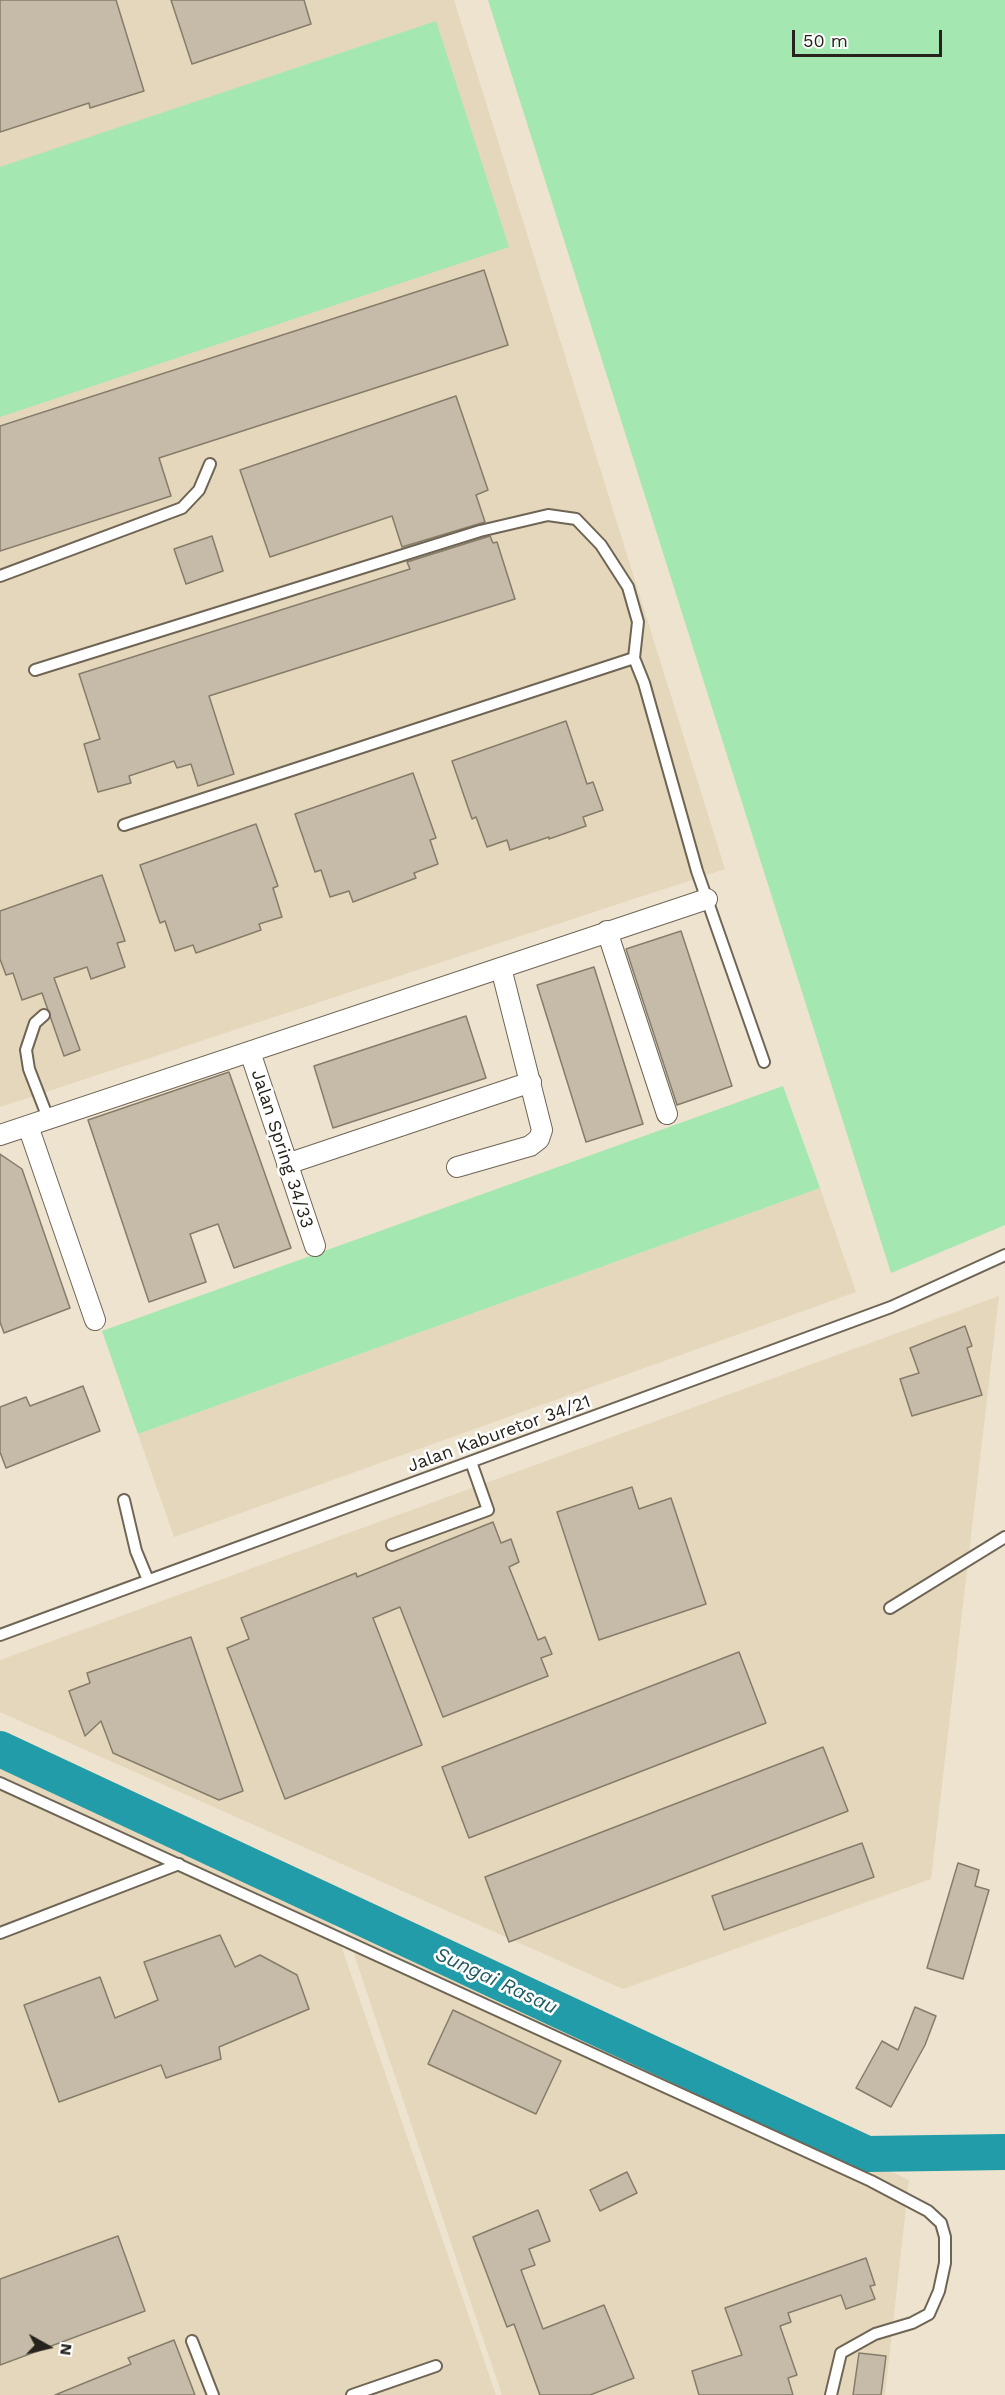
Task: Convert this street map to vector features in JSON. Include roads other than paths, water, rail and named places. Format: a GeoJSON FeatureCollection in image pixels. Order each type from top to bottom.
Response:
{"type":"FeatureCollection","features":[{"type":"Feature","properties":{"kind":"street"},"geometry":{"type":"LineString","coordinates":[[0,1135],[707,899]]}},
{"type":"Feature","properties":{"kind":"street"},"geometry":{"type":"LineString","coordinates":[[607,931],[667,1114]]}},
{"type":"Feature","properties":{"kind":"street"},"geometry":{"type":"LineString","coordinates":[[457,1167],[530,1146],[539,1139],[542,1130],[501,968]]}},
{"type":"Feature","properties":{"kind":"street","name":"Jalan Spring 34/33"},"geometry":{"type":"LineString","coordinates":[[250,1052],[315,1246]]}},
{"type":"Feature","properties":{"kind":"street"},"geometry":{"type":"LineString","coordinates":[[287,1164],[531,1082]]}},
{"type":"Feature","properties":{"kind":"street"},"geometry":{"type":"LineString","coordinates":[[28,1126],[95,1320]]}},
{"type":"Feature","properties":{"kind":"lane"},"geometry":{"type":"LineString","coordinates":[[0,576],[182,508],[199,490],[210,464]]}},
{"type":"Feature","properties":{"kind":"lane"},"geometry":{"type":"LineString","coordinates":[[35,670],[480,531],[548,515],[576,519],[601,545],[627,586],[638,622],[634,658],[644,683],[707,899],[764,1062]]}},
{"type":"Feature","properties":{"kind":"lane"},"geometry":{"type":"LineString","coordinates":[[124,825],[634,658]]}},
{"type":"Feature","properties":{"kind":"lane"},"geometry":{"type":"LineString","coordinates":[[44,1016],[34,1023],[26,1050],[29,1068],[48,1118]]}},
{"type":"Feature","properties":{"kind":"lane","name":"Jalan Kaburetor 34/21"},"geometry":{"type":"LineString","coordinates":[[0,1635],[891,1307],[1005,1255]]}},
{"type":"Feature","properties":{"kind":"lane"},"geometry":{"type":"LineString","coordinates":[[392,1545],[488,1510],[471,1462]]}},
{"type":"Feature","properties":{"kind":"lane"},"geometry":{"type":"LineString","coordinates":[[124,1500],[136,1551],[148,1580]]}},
{"type":"Feature","properties":{"kind":"lane"},"geometry":{"type":"LineString","coordinates":[[890,1608],[1005,1537]]}},
{"type":"Feature","properties":{"kind":"lane"},"geometry":{"type":"LineString","coordinates":[[0,1783],[861,2176],[928,2211],[941,2223],[945,2237],[945,2263],[939,2291],[929,2314],[912,2323],[875,2334],[841,2353],[831,2395]]}},
{"type":"Feature","properties":{"kind":"lane"},"geometry":{"type":"LineString","coordinates":[[0,1933],[179,1864]]}},
{"type":"Feature","properties":{"kind":"lane"},"geometry":{"type":"LineString","coordinates":[[192,2341],[213,2395]]}},
{"type":"Feature","properties":{"kind":"lane"},"geometry":{"type":"LineString","coordinates":[[352,2395],[436,2366]]}},
{"type":"Feature","properties":{"kind":"waterway","name":"Sungai Rasau"},"geometry":{"type":"LineString","coordinates":[[0,1749],[867,2154],[1005,2152]]}}]}
